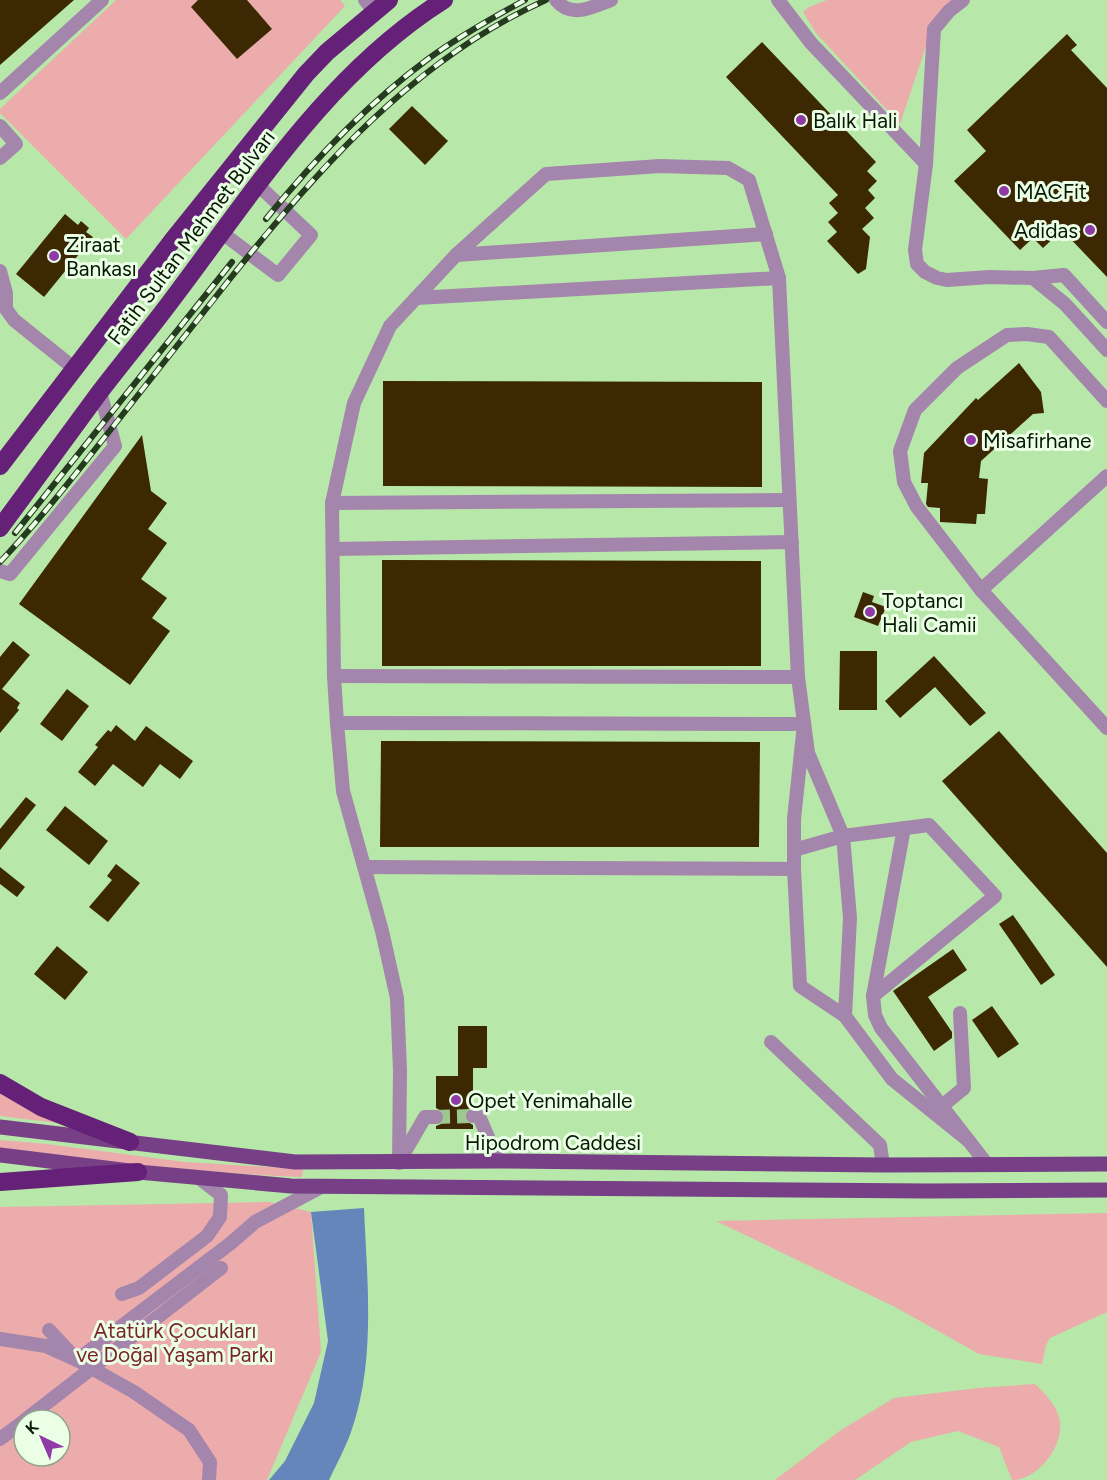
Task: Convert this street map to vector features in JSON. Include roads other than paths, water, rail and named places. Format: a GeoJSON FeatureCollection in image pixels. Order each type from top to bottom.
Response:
{"type":"FeatureCollection","features":[{"type":"Feature","properties":{"kind":"highway","name":"Fatih Sultan Mehmet Bulvarı"},"geometry":{"type":"LineString","coordinates":[[0,466],[172,241],[306,74],[369,6],[389,0]]}},
{"type":"Feature","properties":{"kind":"highway","name":"Fatih Sultan Mehmet Bulvarı"},"geometry":{"type":"LineString","coordinates":[[0,528],[100,392],[289,146],[340,86],[411,22],[444,0]]}},
{"type":"Feature","properties":{"kind":"highway"},"geometry":{"type":"LineString","coordinates":[[0,1083],[41,1107],[130,1142]]}},
{"type":"Feature","properties":{"kind":"highway"},"geometry":{"type":"LineString","coordinates":[[0,1182],[138,1172]]}},
{"type":"Feature","properties":{"kind":"main road","name":"Hipodrom Caddesi"},"geometry":{"type":"LineString","coordinates":[[0,1127],[295,1162],[1107,1164]]}},
{"type":"Feature","properties":{"kind":"main road"},"geometry":{"type":"LineString","coordinates":[[0,1155],[138,1172],[321,1187],[1107,1190]]}},
{"type":"Feature","properties":{"kind":"street"},"geometry":{"type":"LineString","coordinates":[[0,93],[102,0]]}},
{"type":"Feature","properties":{"kind":"street"},"geometry":{"type":"LineString","coordinates":[[556,0],[568,9],[578,12],[610,0]]}},
{"type":"Feature","properties":{"kind":"street"},"geometry":{"type":"LineString","coordinates":[[778,0],[811,43],[926,164]]}},
{"type":"Feature","properties":{"kind":"street"},"geometry":{"type":"LineString","coordinates":[[963,0],[949,11],[934,29],[926,164],[915,250],[917,264],[925,273],[947,280],[1064,275],[1107,322]]}},
{"type":"Feature","properties":{"kind":"street"},"geometry":{"type":"LineString","coordinates":[[0,126],[16,144],[0,158]]}},
{"type":"Feature","properties":{"kind":"street"},"geometry":{"type":"LineString","coordinates":[[399,1163],[400,1070],[397,998],[365,867],[343,791],[334,676],[332,502],[354,403],[390,326],[456,255],[546,174],[649,167],[728,168],[749,180],[779,278],[798,677],[808,753],[843,836],[850,918],[845,1016]]}},
{"type":"Feature","properties":{"kind":"street"},"geometry":{"type":"LineString","coordinates":[[222,232],[278,275],[311,235],[258,186]]}},
{"type":"Feature","properties":{"kind":"street"},"geometry":{"type":"LineString","coordinates":[[456,255],[766,234]]}},
{"type":"Feature","properties":{"kind":"street"},"geometry":{"type":"LineString","coordinates":[[0,271],[6,293],[6,309],[14,320],[75,369]]}},
{"type":"Feature","properties":{"kind":"street"},"geometry":{"type":"LineString","coordinates":[[416,298],[779,278]]}},
{"type":"Feature","properties":{"kind":"street"},"geometry":{"type":"LineString","coordinates":[[1033,278],[1065,304],[1107,350]]}},
{"type":"Feature","properties":{"kind":"street"},"geometry":{"type":"LineString","coordinates":[[1107,401],[1049,337],[1027,334],[1007,335],[957,368],[915,410],[900,451],[904,482],[917,507],[981,590],[1107,728]]}},
{"type":"Feature","properties":{"kind":"street"},"geometry":{"type":"LineString","coordinates":[[0,571],[10,574],[115,446],[100,392]]}},
{"type":"Feature","properties":{"kind":"street"},"geometry":{"type":"LineString","coordinates":[[981,590],[1107,476]]}},
{"type":"Feature","properties":{"kind":"street"},"geometry":{"type":"LineString","coordinates":[[332,502],[789,500]]}},
{"type":"Feature","properties":{"kind":"street"},"geometry":{"type":"LineString","coordinates":[[333,549],[792,542]]}},
{"type":"Feature","properties":{"kind":"street"},"geometry":{"type":"LineString","coordinates":[[334,676],[798,677]]}},
{"type":"Feature","properties":{"kind":"street"},"geometry":{"type":"LineString","coordinates":[[337,723],[804,724]]}},
{"type":"Feature","properties":{"kind":"street"},"geometry":{"type":"LineString","coordinates":[[804,724],[794,819],[800,986],[845,1016],[892,1079],[969,1141]]}},
{"type":"Feature","properties":{"kind":"street"},"geometry":{"type":"LineString","coordinates":[[794,850],[843,836],[929,825],[995,896],[873,996]]}},
{"type":"Feature","properties":{"kind":"street"},"geometry":{"type":"LineString","coordinates":[[904,828],[873,996],[875,1015],[881,1028],[986,1163]]}},
{"type":"Feature","properties":{"kind":"street"},"geometry":{"type":"LineString","coordinates":[[365,867],[794,869]]}},
{"type":"Feature","properties":{"kind":"street"},"geometry":{"type":"LineString","coordinates":[[942,1106],[964,1088],[960,1013]]}},
{"type":"Feature","properties":{"kind":"street"},"geometry":{"type":"LineString","coordinates":[[771,1042],[880,1144],[883,1165]]}},
{"type":"Feature","properties":{"kind":"street"},"geometry":{"type":"LineString","coordinates":[[473,1116],[479,1116],[498,1161]]}},
{"type":"Feature","properties":{"kind":"street"},"geometry":{"type":"LineString","coordinates":[[399,1163],[425,1117],[436,1117]]}},
{"type":"Feature","properties":{"kind":"street"},"geometry":{"type":"LineString","coordinates":[[122,1294],[140,1288],[157,1276],[207,1236],[220,1217],[221,1195],[199,1178]]}},
{"type":"Feature","properties":{"kind":"street"},"geometry":{"type":"LineString","coordinates":[[77,1360],[231,1243],[255,1222],[321,1187]]}},
{"type":"Feature","properties":{"kind":"street"},"geometry":{"type":"LineString","coordinates":[[40,1408],[221,1268]]}},
{"type":"Feature","properties":{"kind":"street"},"geometry":{"type":"LineString","coordinates":[[49,1330],[77,1360]]}},
{"type":"Feature","properties":{"kind":"street"},"geometry":{"type":"LineString","coordinates":[[0,1339],[46,1346],[77,1360],[134,1392],[189,1430],[210,1462],[209,1480]]}},
{"type":"Feature","properties":{"kind":"street"},"geometry":{"type":"LineString","coordinates":[[0,1439],[12,1430]]}},
{"type":"Feature","properties":{"kind":"water"},"geometry":{"type":"Polygon","coordinates":[[[364,1208],[368,1292],[367,1348],[360,1402],[352,1429],[329,1480],[269,1480],[285,1461],[314,1403],[328,1341],[311,1212],[364,1208]]]}},
{"type":"Feature","properties":{"kind":"tunnel"},"geometry":{"type":"LineString","coordinates":[[436,1117],[473,1116]]}},
{"type":"Feature","properties":{"kind":"railway"},"geometry":{"type":"LineString","coordinates":[[266,219],[322,155],[362,114],[405,76],[475,28],[525,0]]}},
{"type":"Feature","properties":{"kind":"railway"},"geometry":{"type":"LineString","coordinates":[[0,562],[69,482],[262,239],[333,159],[371,121],[453,53],[498,24],[546,0]]}},
{"type":"Feature","properties":{"kind":"railway"},"geometry":{"type":"LineString","coordinates":[[15,533],[232,262]]}},
{"type":"Feature","properties":{"kind":"place","name":"Balık Hali"},"geometry":{"type":"Point","coordinates":[801,120]}},
{"type":"Feature","properties":{"kind":"place","name":"MACFit"},"geometry":{"type":"Point","coordinates":[1004,191]}},
{"type":"Feature","properties":{"kind":"place","name":"Adidas"},"geometry":{"type":"Point","coordinates":[1090,230]}},
{"type":"Feature","properties":{"kind":"place","name":"Ziraat Bankası"},"geometry":{"type":"Point","coordinates":[54,256]}},
{"type":"Feature","properties":{"kind":"place","name":"Misafirhane"},"geometry":{"type":"Point","coordinates":[971,440]}},
{"type":"Feature","properties":{"kind":"place","name":"Toptancı Hali Camii"},"geometry":{"type":"Point","coordinates":[870,612]}},
{"type":"Feature","properties":{"kind":"place","name":"Opet Yenimahalle"},"geometry":{"type":"Point","coordinates":[456,1100]}},
{"type":"Feature","properties":{"kind":"park label","name":"Atatürk Çocukları ve Doğal Yaşam Parkı"},"geometry":{"type":"Point","coordinates":[175,1342]}}]}
